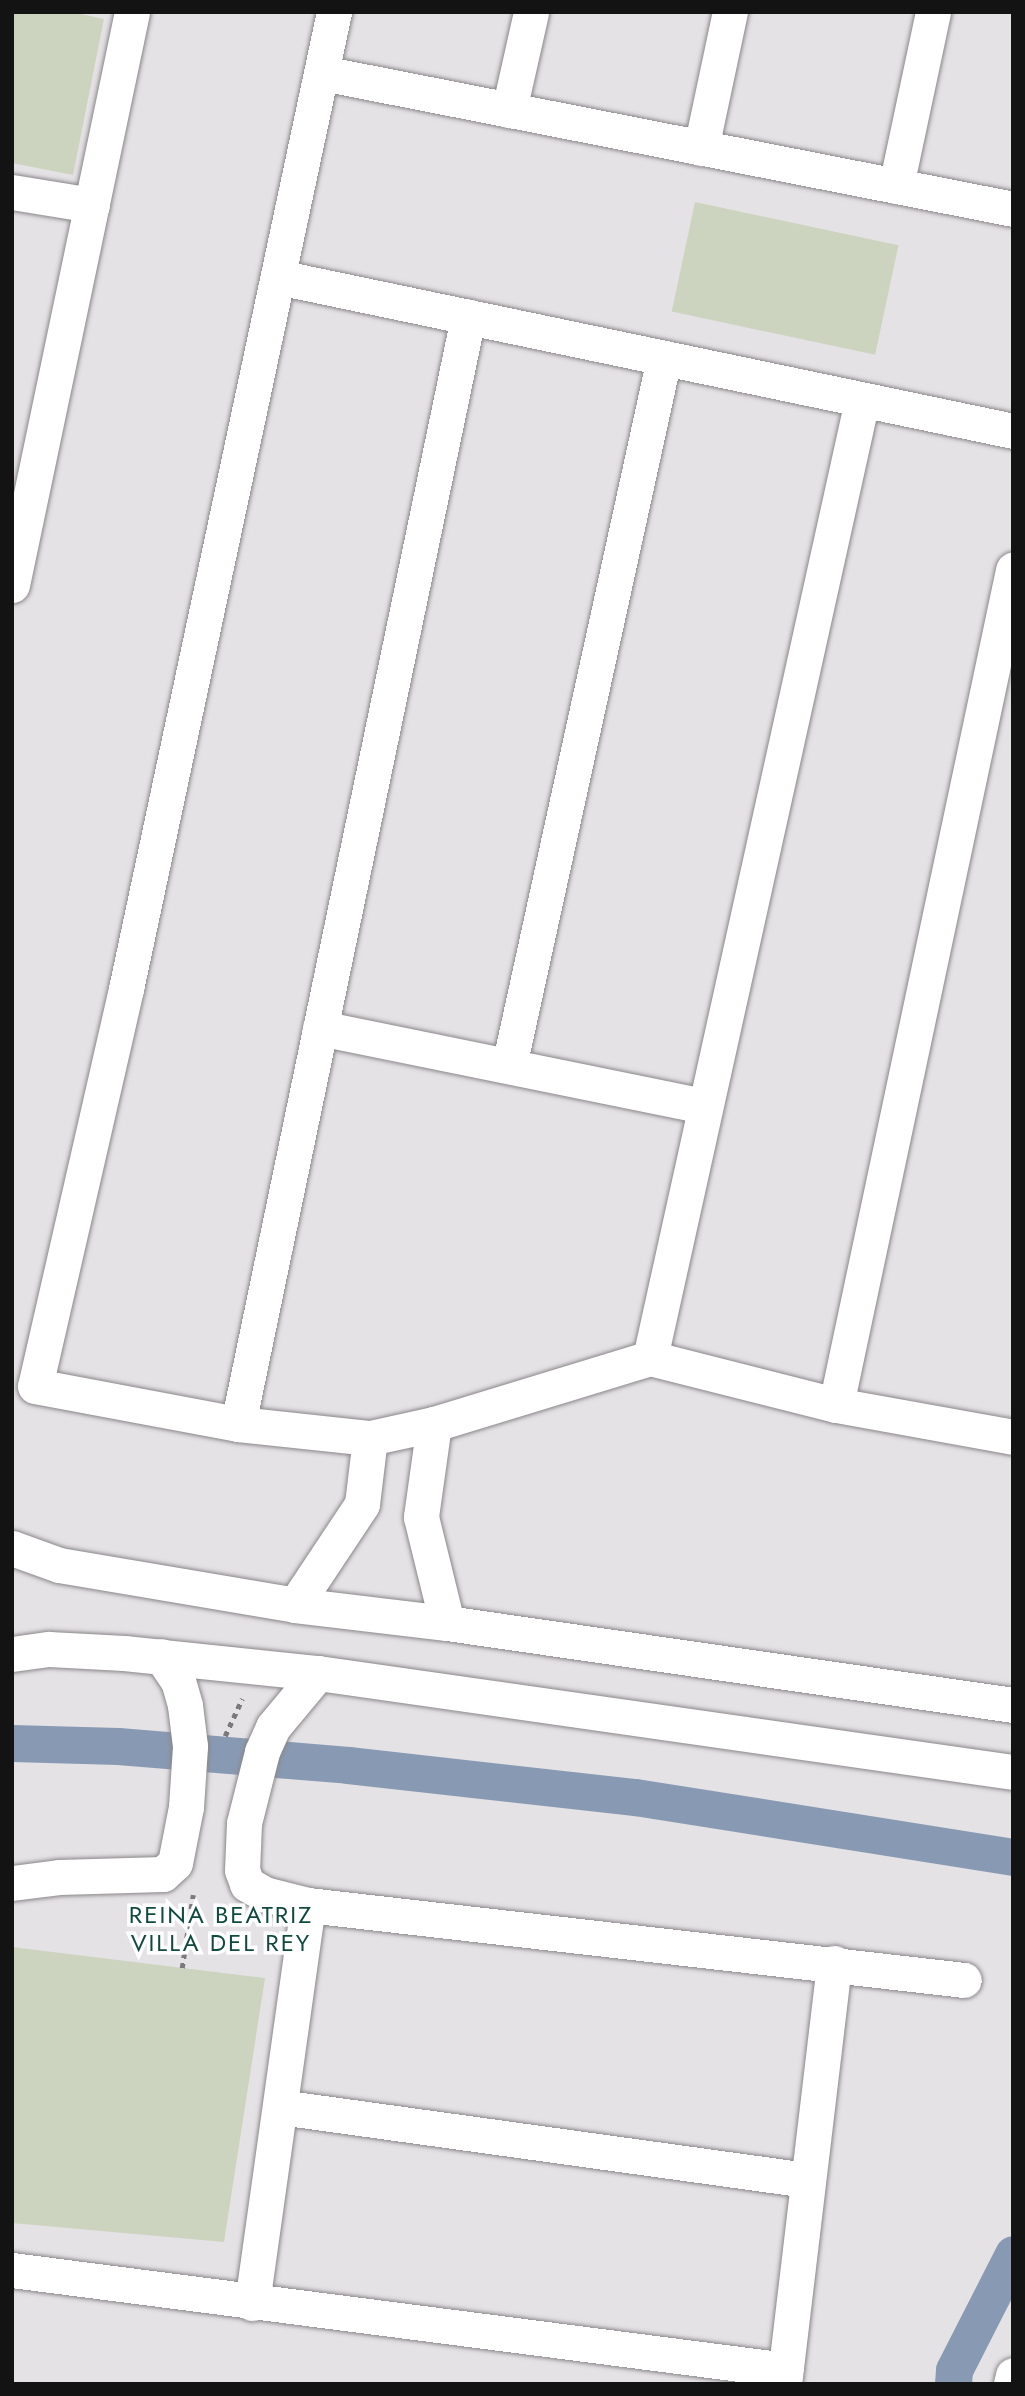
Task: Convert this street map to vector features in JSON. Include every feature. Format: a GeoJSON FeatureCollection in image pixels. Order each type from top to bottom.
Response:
{"type":"FeatureCollection","features":[{"type":"Feature","properties":{"kind":"street"},"geometry":{"type":"LineString","coordinates":[[12,585],[132,12]]}},
{"type":"Feature","properties":{"kind":"street"},"geometry":{"type":"LineString","coordinates":[[334,12],[126,989],[35,1386],[238,1424],[370,1438],[434,1424],[650,1358],[836,1405],[1013,1437]]}},
{"type":"Feature","properties":{"kind":"street"},"geometry":{"type":"LineString","coordinates":[[509,110],[531,12]]}},
{"type":"Feature","properties":{"kind":"street"},"geometry":{"type":"LineString","coordinates":[[701,148],[730,12]]}},
{"type":"Feature","properties":{"kind":"street"},"geometry":{"type":"LineString","coordinates":[[896,186],[933,12]]}},
{"type":"Feature","properties":{"kind":"street"},"geometry":{"type":"LineString","coordinates":[[322,73],[1013,209]]}},
{"type":"Feature","properties":{"kind":"street"},"geometry":{"type":"LineString","coordinates":[[12,192],[92,205]]}},
{"type":"Feature","properties":{"kind":"street"},"geometry":{"type":"LineString","coordinates":[[278,278],[1013,431]]}},
{"type":"Feature","properties":{"kind":"street"},"geometry":{"type":"LineString","coordinates":[[238,1424],[468,317]]}},
{"type":"Feature","properties":{"kind":"street"},"geometry":{"type":"LineString","coordinates":[[509,1066],[664,358]]}},
{"type":"Feature","properties":{"kind":"street"},"geometry":{"type":"LineString","coordinates":[[650,1358],[703,1106],[862,400]]}},
{"type":"Feature","properties":{"kind":"street"},"geometry":{"type":"LineString","coordinates":[[836,1405],[1013,570]]}},
{"type":"Feature","properties":{"kind":"street"},"geometry":{"type":"LineString","coordinates":[[320,1028],[703,1106]]}},
{"type":"Feature","properties":{"kind":"street"},"geometry":{"type":"LineString","coordinates":[[434,1424],[421,1517],[447,1623]]}},
{"type":"Feature","properties":{"kind":"street"},"geometry":{"type":"LineString","coordinates":[[295,1605],[362,1504],[370,1438]]}},
{"type":"Feature","properties":{"kind":"street"},"geometry":{"type":"LineString","coordinates":[[12,1548],[59,1565],[295,1605],[447,1623],[1013,1705]]}},
{"type":"Feature","properties":{"kind":"street"},"geometry":{"type":"LineString","coordinates":[[12,1654],[49,1649],[161,1656],[318,1674],[1013,1772]]}},
{"type":"Feature","properties":{"kind":"street"},"geometry":{"type":"LineString","coordinates":[[12,1883],[59,1877],[163,1874],[175,1863],[185,1814],[190,1745],[185,1705],[178,1681],[161,1656]]}},
{"type":"Feature","properties":{"kind":"street"},"geometry":{"type":"LineString","coordinates":[[318,1674],[273,1727],[262,1752],[243,1828],[242,1870],[247,1884],[264,1894],[308,1905],[834,1963],[964,1980]]}},
{"type":"Feature","properties":{"kind":"street"},"geometry":{"type":"LineString","coordinates":[[252,2303],[308,1905]]}},
{"type":"Feature","properties":{"kind":"street"},"geometry":{"type":"LineString","coordinates":[[12,2270],[785,2377],[834,1963]]}},
{"type":"Feature","properties":{"kind":"street"},"geometry":{"type":"LineString","coordinates":[[280,2106],[807,2180]]}},
{"type":"Feature","properties":{"kind":"street"},"geometry":{"type":"LineString","coordinates":[[1011,2384],[1013,2375]]}},
{"type":"Feature","properties":{"kind":"path"},"geometry":{"type":"LineString","coordinates":[[222,1741],[258,1667]]}},
{"type":"Feature","properties":{"kind":"green space"},"geometry":{"type":"Polygon","coordinates":[[[12,12],[72,12],[104,19],[73,175],[12,163],[12,12]]]}},
{"type":"Feature","properties":{"kind":"green space"},"geometry":{"type":"Polygon","coordinates":[[[695,202],[898,245],[875,355],[672,312],[695,202]]]}},
{"type":"Feature","properties":{"kind":"green space"},"geometry":{"type":"Polygon","coordinates":[[[12,1947],[265,1978],[224,2242],[12,2223],[12,1947]]]}},
{"type":"Feature","properties":{"kind":"waterway"},"geometry":{"type":"LineString","coordinates":[[12,1743],[118,1746],[348,1765],[635,1797],[1013,1857]]}},
{"type":"Feature","properties":{"kind":"waterway"},"geometry":{"type":"LineString","coordinates":[[953,2384],[954,2370],[1013,2254]]}},
{"type":"Feature","properties":{"kind":"district","name":"REINA BEATRIZ VILLA DEL REY"},"geometry":{"type":"Point","coordinates":[221,1929]}}]}
